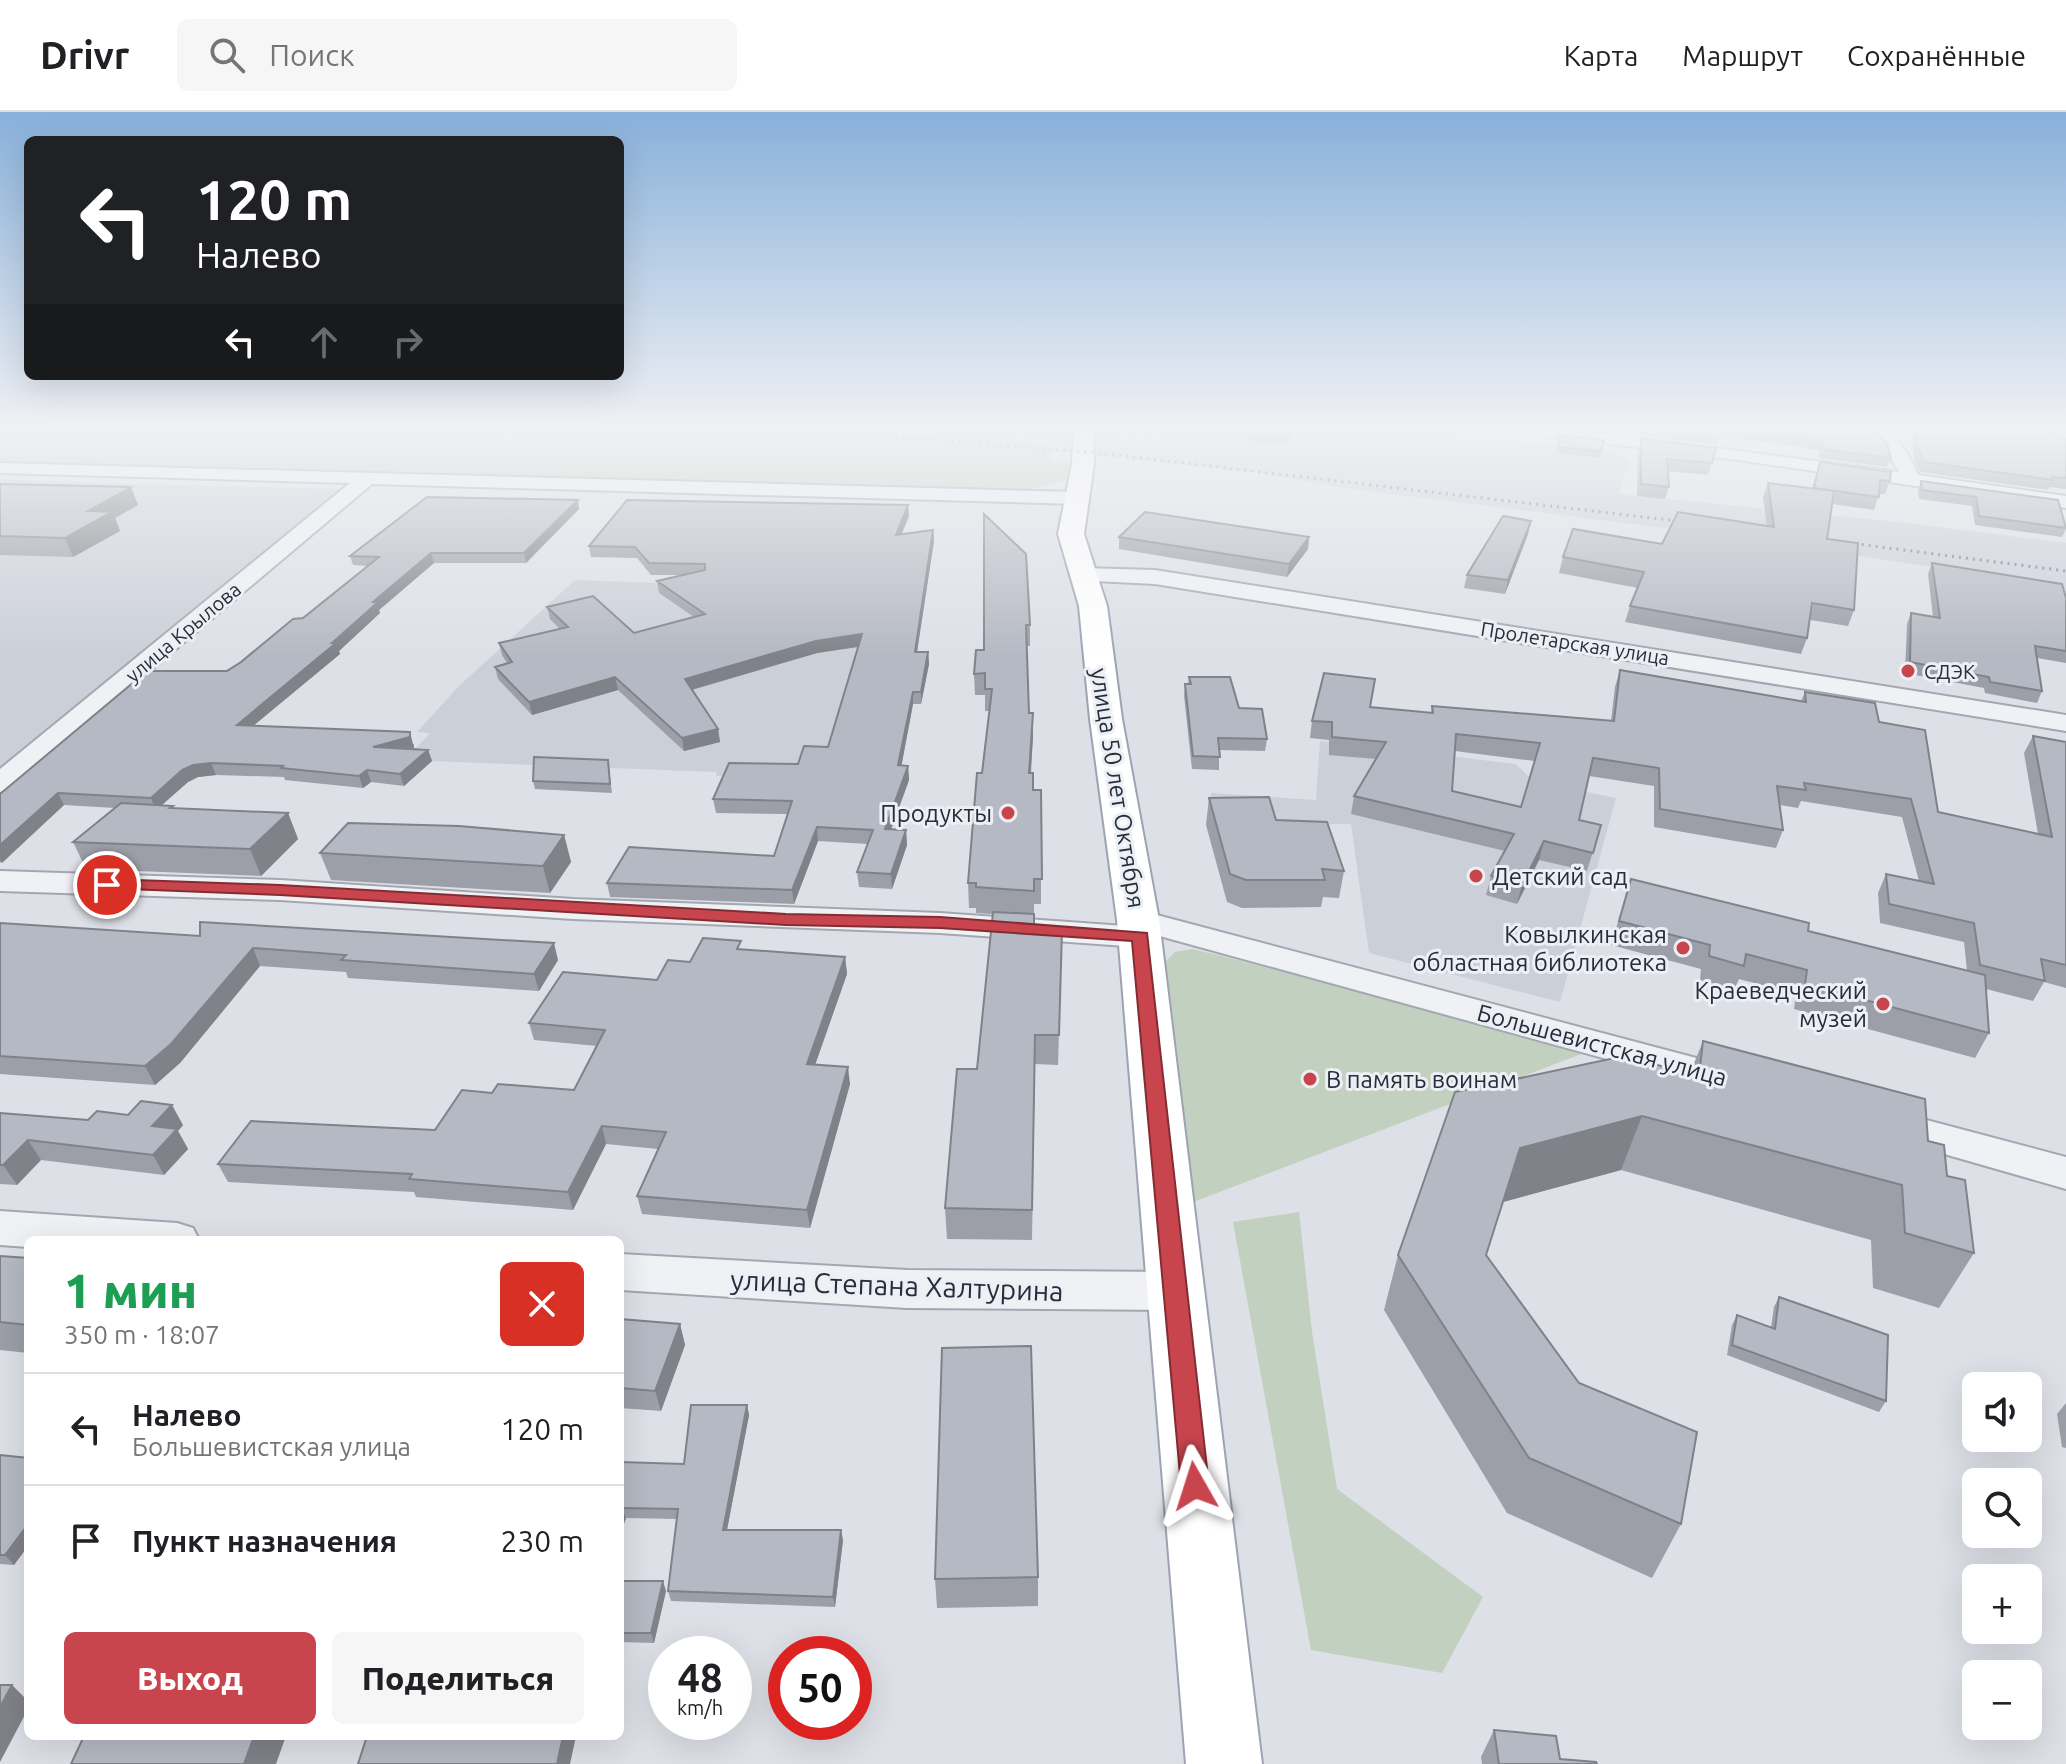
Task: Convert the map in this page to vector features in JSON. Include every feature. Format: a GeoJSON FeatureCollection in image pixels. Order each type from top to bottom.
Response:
{"type":"FeatureCollection","features":[{"type":"Feature","properties":{"kind":"main road","name":"улица 50 лет Октября"},"geometry":{"type":"LineString","coordinates":[[1075,503],[1071,534],[1093,606],[1106,719],[1139,928],[1224,1764]]}},
{"type":"Feature","properties":{"kind":"street","name":"улица Крылова"},"geometry":{"type":"LineString","coordinates":[[0,783],[337,503]]}},
{"type":"Feature","properties":{"kind":"street","name":"Пролетарская улица"},"geometry":{"type":"LineString","coordinates":[[1082,575],[1137,575],[1185,582],[2066,723]]}},
{"type":"Feature","properties":{"kind":"street","name":"Большевистская улица"},"geometry":{"type":"LineString","coordinates":[[0,881],[280,890],[786,919],[1139,928],[1764,1090]]}},
{"type":"Feature","properties":{"kind":"street"},"geometry":{"type":"LineString","coordinates":[[1856,1115],[2066,1173]]}},
{"type":"Feature","properties":{"kind":"street"},"geometry":{"type":"LineString","coordinates":[[0,1228],[118,1236]]}},
{"type":"Feature","properties":{"kind":"street","name":"улица Степана Халтурина"},"geometry":{"type":"LineString","coordinates":[[624,1272],[907,1289],[1174,1291]]}},
{"type":"Feature","properties":{"kind":"shaded area"},"geometry":{"type":"Polygon","coordinates":[[[0,503],[325,503],[112,683],[0,770],[0,503]]]}},
{"type":"Feature","properties":{"kind":"shaded area"},"geometry":{"type":"Polygon","coordinates":[[[1465,503],[1709,503],[2066,543],[2066,594],[1991,582],[1987,575],[1698,532],[1465,503]]]}},
{"type":"Feature","properties":{"kind":"shaded area"},"geometry":{"type":"Polygon","coordinates":[[[575,580],[744,586],[865,631],[829,760],[800,778],[405,760],[430,733],[417,732],[459,686],[575,580]]]}},
{"type":"Feature","properties":{"kind":"shaded area","name":"Детский сад"},"geometry":{"type":"Polygon","coordinates":[[[1320,741],[1516,764],[1533,781],[1616,798],[1560,1002],[1369,953],[1351,824],[1212,825],[1211,793],[1316,800],[1320,741]]]}},
{"type":"Feature","properties":{"kind":"green space"},"geometry":{"type":"Polygon","coordinates":[[[1192,949],[1584,1053],[1193,1202],[1165,962],[1175,952],[1192,949]]]}},
{"type":"Feature","properties":{"kind":"green space"},"geometry":{"type":"Polygon","coordinates":[[[1299,1212],[1312,1332],[1337,1489],[1483,1597],[1442,1673],[1311,1650],[1233,1222],[1299,1212]]]}},
{"type":"Feature","properties":{"kind":"building"},"geometry":{"type":"Polygon","coordinates":[[[0,503],[102,503],[88,511],[112,512],[65,538],[0,536],[0,503]]]}},
{"type":"Feature","properties":{"kind":"building"},"geometry":{"type":"Polygon","coordinates":[[[419,503],[575,503],[524,553],[431,553],[373,602],[377,603],[332,643],[336,643],[237,725],[410,732],[410,737],[373,747],[428,750],[400,774],[367,770],[359,776],[281,768],[283,766],[193,765],[182,770],[151,798],[58,793],[0,845],[0,794],[147,671],[227,671],[293,619],[303,618],[379,557],[350,556],[419,503]]]}},
{"type":"Feature","properties":{"kind":"building"},"geometry":{"type":"Polygon","coordinates":[[[624,503],[908,505],[896,535],[933,530],[915,652],[928,652],[921,692],[913,692],[898,765],[908,766],[885,829],[906,830],[891,874],[857,872],[873,830],[817,827],[792,890],[607,883],[629,847],[774,856],[792,801],[713,799],[729,763],[798,764],[804,746],[828,747],[862,634],[816,641],[685,679],[718,729],[682,738],[615,677],[529,702],[495,667],[512,662],[499,643],[568,627],[547,607],[593,596],[634,633],[705,614],[657,581],[705,570],[705,564],[649,563],[635,547],[589,546],[624,503]]]}},
{"type":"Feature","properties":{"kind":"building"},"geometry":{"type":"Polygon","coordinates":[[[1771,503],[1832,503],[1827,539],[1858,543],[1854,610],[1812,603],[1807,638],[1630,606],[1644,572],[1563,557],[1573,529],[1662,544],[1678,512],[1774,527],[1771,503]]]}},
{"type":"Feature","properties":{"kind":"building"},"geometry":{"type":"Polygon","coordinates":[[[1977,503],[2059,503],[2066,528],[1979,516],[1977,503]]]}},
{"type":"Feature","properties":{"kind":"building"},"geometry":{"type":"Polygon","coordinates":[[[1145,512],[1309,537],[1289,564],[1119,537],[1145,512]]]}},
{"type":"Feature","properties":{"kind":"building"},"geometry":{"type":"Polygon","coordinates":[[[984,514],[1026,554],[1030,625],[1026,625],[1029,713],[1033,713],[1029,773],[1033,773],[1033,790],[1041,790],[1042,879],[1034,879],[1034,891],[976,887],[976,883],[968,883],[977,773],[982,773],[992,689],[985,689],[985,673],[974,674],[976,650],[984,650],[984,514]]]}},
{"type":"Feature","properties":{"kind":"building"},"geometry":{"type":"Polygon","coordinates":[[[1503,516],[1531,521],[1508,580],[1467,575],[1503,516]]]}},
{"type":"Feature","properties":{"kind":"building"},"geometry":{"type":"Polygon","coordinates":[[[1932,563],[2062,584],[2066,598],[2066,651],[2035,646],[2042,691],[1910,662],[1911,613],[1940,618],[1932,563]]]}},
{"type":"Feature","properties":{"kind":"building"},"geometry":{"type":"Polygon","coordinates":[[[1620,670],[1806,702],[1805,692],[1875,703],[1879,722],[1925,730],[1938,812],[2052,837],[2033,736],[2066,742],[2066,965],[2041,959],[2045,981],[1980,965],[1974,923],[1889,904],[1886,874],[1934,884],[1911,799],[1804,783],[1806,790],[1777,786],[1783,830],[1660,809],[1659,768],[1593,758],[1579,820],[1601,825],[1593,853],[1544,841],[1522,885],[1491,876],[1514,834],[1354,796],[1386,742],[1332,737],[1332,722],[1312,721],[1324,673],[1375,679],[1370,707],[1433,713],[1432,706],[1614,721],[1620,670]],[[1456,734],[1452,791],[1521,807],[1540,743],[1456,734]]]}},
{"type":"Feature","properties":{"kind":"building"},"geometry":{"type":"Polygon","coordinates":[[[1189,677],[1230,677],[1239,708],[1262,709],[1267,739],[1218,738],[1220,757],[1193,756],[1185,684],[1191,684],[1189,677]]]}},
{"type":"Feature","properties":{"kind":"building"},"geometry":{"type":"Polygon","coordinates":[[[534,757],[608,760],[610,784],[533,781],[534,757]]]}},
{"type":"Feature","properties":{"kind":"building"},"geometry":{"type":"Polygon","coordinates":[[[1269,797],[1276,820],[1327,822],[1344,871],[1322,869],[1325,880],[1246,880],[1230,874],[1209,798],[1269,797]]]}},
{"type":"Feature","properties":{"kind":"building"},"geometry":{"type":"Polygon","coordinates":[[[121,803],[288,813],[250,849],[73,842],[121,803]]]}},
{"type":"Feature","properties":{"kind":"building"},"geometry":{"type":"Polygon","coordinates":[[[348,823],[459,826],[564,835],[543,866],[320,853],[348,823]]]}},
{"type":"Feature","properties":{"kind":"building"},"geometry":{"type":"Polygon","coordinates":[[[1631,879],[1809,923],[1808,931],[1985,975],[1989,1033],[1805,984],[1807,970],[1746,954],[1744,966],[1709,956],[1710,945],[1619,921],[1631,879]]]}},
{"type":"Feature","properties":{"kind":"building"},"geometry":{"type":"Polygon","coordinates":[[[993,912],[1034,914],[1034,928],[1062,929],[1059,1035],[1035,1035],[1032,1210],[945,1208],[957,1069],[977,1069],[993,912]]]}},
{"type":"Feature","properties":{"kind":"building"},"geometry":{"type":"Polygon","coordinates":[[[200,922],[554,943],[534,974],[341,960],[346,955],[253,948],[171,1044],[145,1066],[0,1056],[0,923],[200,936],[200,922]]]}},
{"type":"Feature","properties":{"kind":"building"},"geometry":{"type":"Polygon","coordinates":[[[703,938],[741,941],[737,949],[845,957],[807,1064],[848,1067],[807,1210],[637,1196],[666,1132],[602,1126],[568,1192],[409,1179],[412,1174],[218,1164],[251,1121],[435,1130],[462,1090],[492,1093],[498,1084],[574,1090],[605,1030],[529,1023],[563,972],[657,980],[668,960],[690,962],[703,938]]]}},
{"type":"Feature","properties":{"kind":"building"},"geometry":{"type":"Polygon","coordinates":[[[1703,1041],[1925,1099],[1928,1141],[1944,1145],[1947,1176],[1965,1180],[1974,1253],[1905,1233],[1902,1185],[1642,1116],[1520,1148],[1486,1255],[1579,1383],[1697,1432],[1681,1524],[1529,1458],[1398,1255],[1455,1092],[1624,1056],[1699,1076],[1703,1041]]]}},
{"type":"Feature","properties":{"kind":"building"},"geometry":{"type":"Polygon","coordinates":[[[141,1101],[172,1105],[152,1126],[177,1129],[153,1155],[28,1140],[0,1165],[0,1113],[88,1120],[97,1111],[128,1115],[141,1101]]]}},
{"type":"Feature","properties":{"kind":"building"},"geometry":{"type":"Polygon","coordinates":[[[0,1256],[24,1258],[24,1325],[0,1322],[0,1256]]]}},
{"type":"Feature","properties":{"kind":"building"},"geometry":{"type":"Polygon","coordinates":[[[1779,1297],[1888,1335],[1886,1401],[1732,1345],[1737,1315],[1775,1329],[1779,1297]]]}},
{"type":"Feature","properties":{"kind":"building"},"geometry":{"type":"Polygon","coordinates":[[[624,1319],[680,1324],[655,1391],[624,1388],[624,1319]]]}},
{"type":"Feature","properties":{"kind":"building"},"geometry":{"type":"Polygon","coordinates":[[[1031,1346],[1038,1577],[935,1579],[942,1348],[1031,1346]]]}},
{"type":"Feature","properties":{"kind":"building"},"geometry":{"type":"Polygon","coordinates":[[[691,1405],[747,1405],[723,1530],[841,1530],[833,1597],[668,1591],[678,1509],[624,1508],[624,1462],[684,1464],[691,1405]]]}},
{"type":"Feature","properties":{"kind":"building"},"geometry":{"type":"Polygon","coordinates":[[[0,1455],[24,1458],[24,1530],[5,1555],[0,1555],[0,1455]]]}},
{"type":"Feature","properties":{"kind":"building"},"geometry":{"type":"Polygon","coordinates":[[[624,1581],[663,1581],[651,1633],[624,1633],[624,1581]]]}},
{"type":"Feature","properties":{"kind":"building"},"geometry":{"type":"Polygon","coordinates":[[[0,1685],[12,1685],[0,1707],[0,1685]]]}},
{"type":"Feature","properties":{"kind":"building"},"geometry":{"type":"Polygon","coordinates":[[[1494,1730],[1556,1736],[1560,1759],[1597,1764],[1499,1764],[1494,1730]]]}},
{"type":"Feature","properties":{"kind":"building"},"geometry":{"type":"Polygon","coordinates":[[[82,1740],[253,1740],[244,1764],[71,1764],[82,1740]]]}},
{"type":"Feature","properties":{"kind":"building"},"geometry":{"type":"Polygon","coordinates":[[[366,1740],[562,1740],[557,1764],[358,1764],[366,1740]]]}},
{"type":"Feature","properties":{"kind":"railway"},"geometry":{"type":"LineString","coordinates":[[1526,503],[1695,523]]}},
{"type":"Feature","properties":{"kind":"railway"},"geometry":{"type":"LineString","coordinates":[[1834,541],[2066,571]]}},
{"type":"Feature","properties":{"kind":"place","name":"СДЭК"},"geometry":{"type":"Point","coordinates":[1908,671]}},
{"type":"Feature","properties":{"kind":"place","name":"Продукты"},"geometry":{"type":"Point","coordinates":[1008,813]}},
{"type":"Feature","properties":{"kind":"place","name":"Детский сад"},"geometry":{"type":"Point","coordinates":[1476,876]}},
{"type":"Feature","properties":{"kind":"place","name":"Ковылкинская областная библиотека"},"geometry":{"type":"Point","coordinates":[1683,948]}},
{"type":"Feature","properties":{"kind":"place","name":"Краеведческий музей"},"geometry":{"type":"Point","coordinates":[1883,1004]}},
{"type":"Feature","properties":{"kind":"place","name":"В память воинам"},"geometry":{"type":"Point","coordinates":[1310,1079]}},
{"type":"Feature","properties":{"kind":"route"},"geometry":{"type":"LineString","coordinates":[[107,885],[280,890],[786,919],[940,923],[1140,937],[1195,1486]]}}]}
